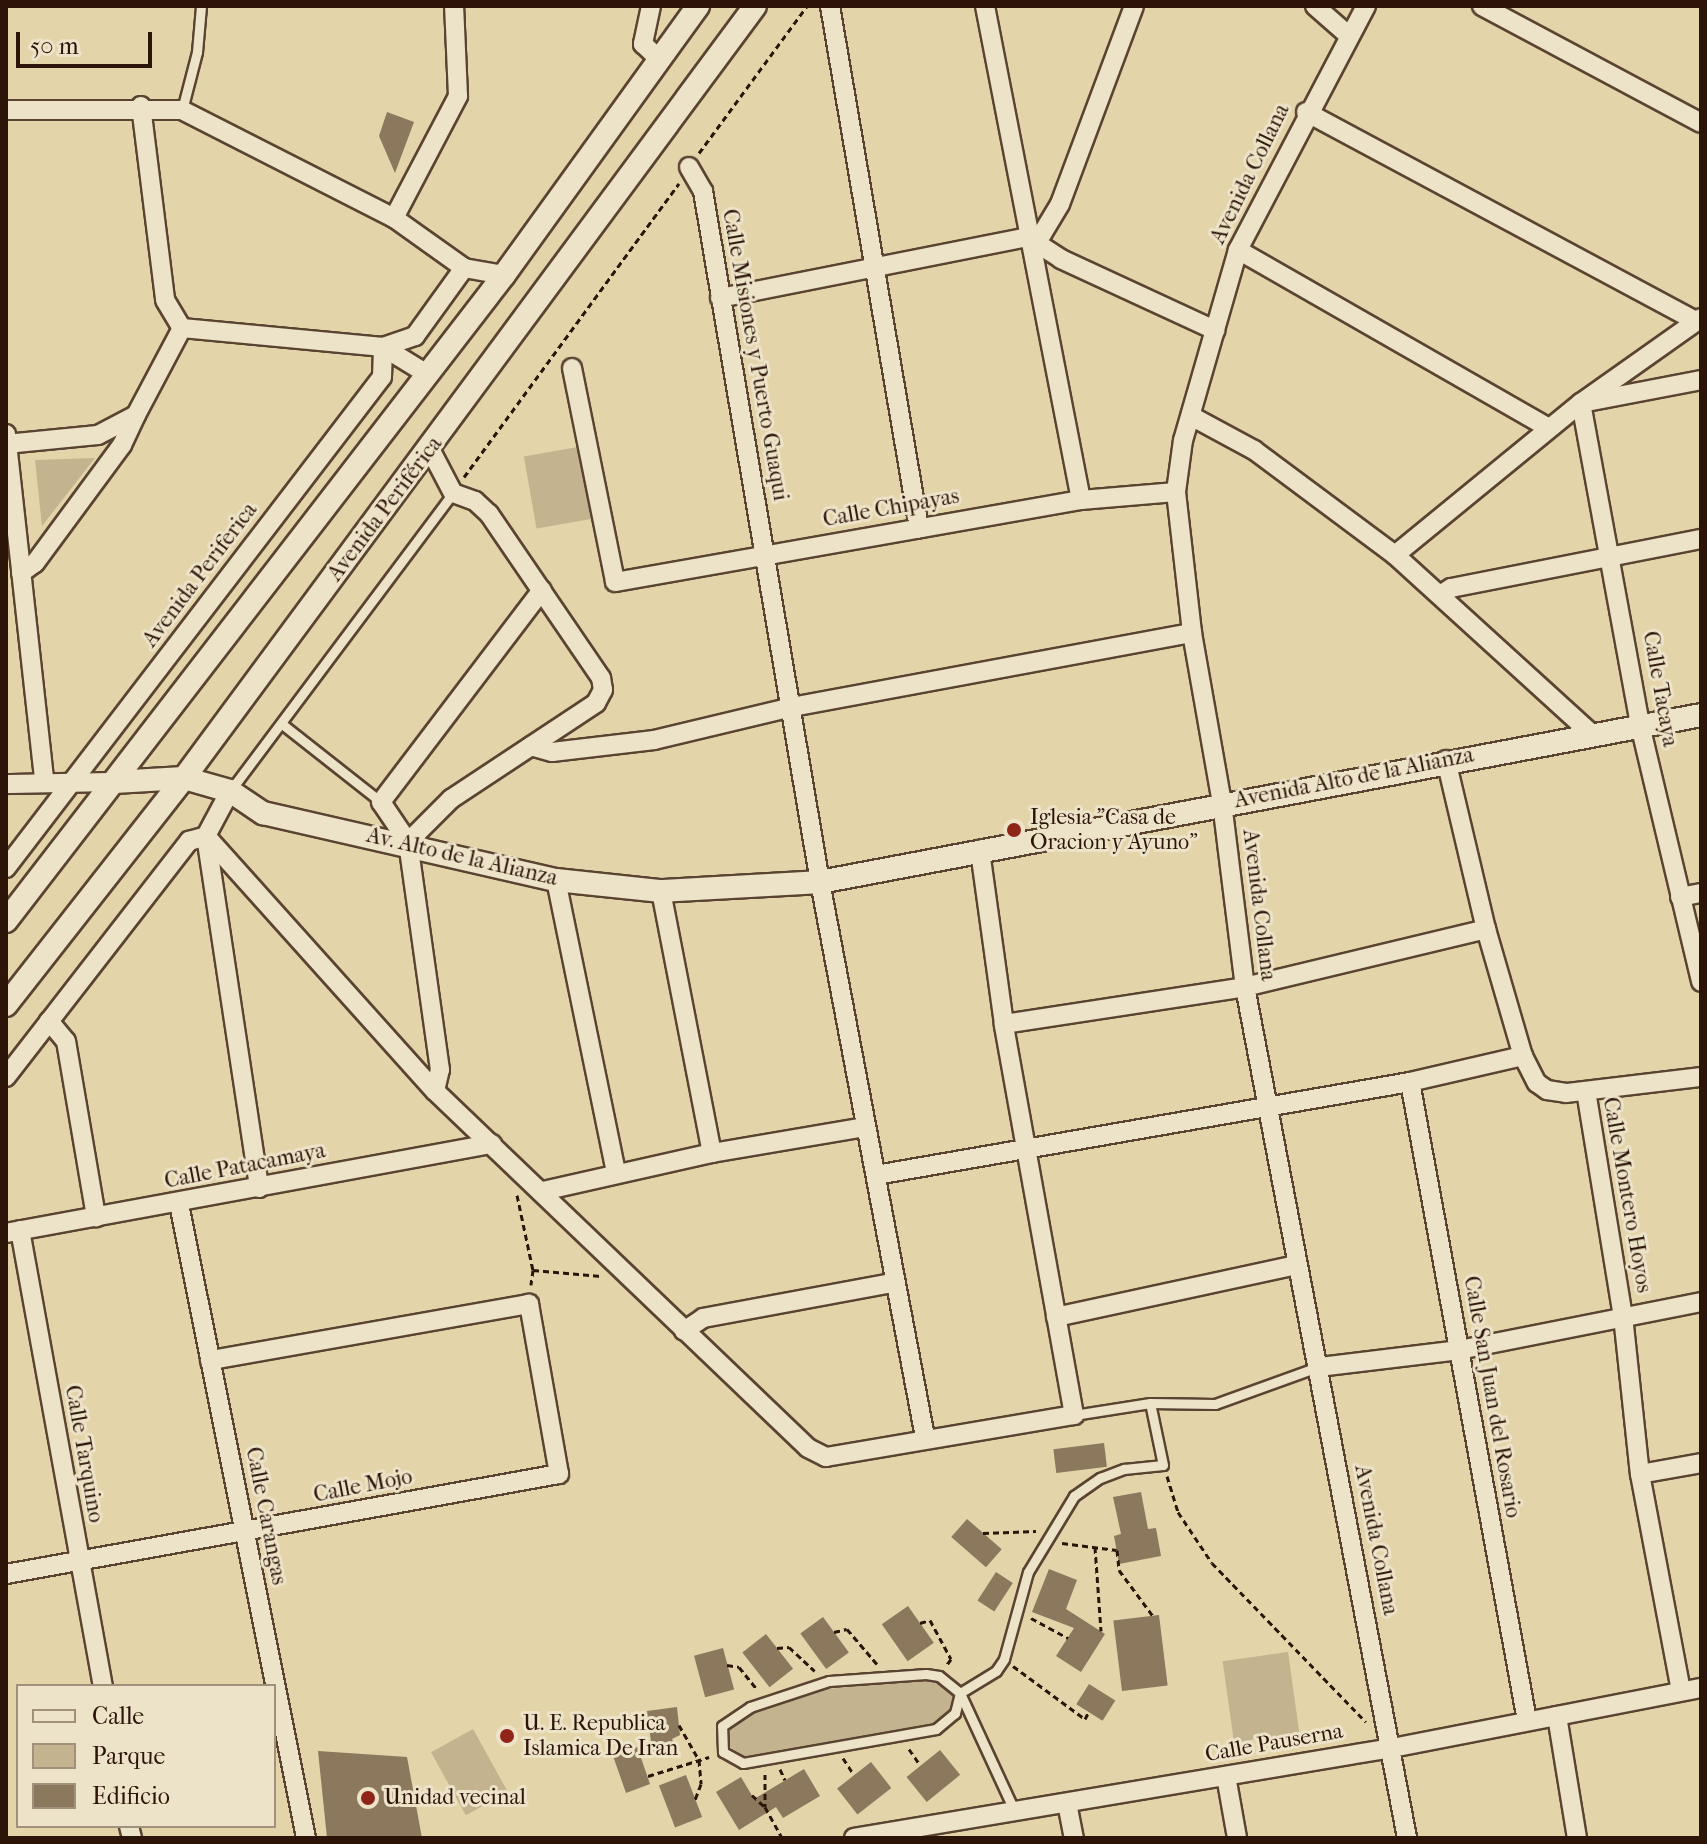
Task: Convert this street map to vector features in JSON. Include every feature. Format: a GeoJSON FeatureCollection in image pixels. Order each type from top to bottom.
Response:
{"type":"FeatureCollection","features":[{"type":"Feature","properties":{"kind":"street"},"geometry":{"type":"LineString","coordinates":[[394,218],[458,96],[454,6]]}},
{"type":"Feature","properties":{"kind":"street"},"geometry":{"type":"LineString","coordinates":[[651,6],[643,44],[660,60]]}},
{"type":"Feature","properties":{"kind":"street"},"geometry":{"type":"LineString","coordinates":[[6,921],[504,275],[698,6]]}},
{"type":"Feature","properties":{"kind":"street","name":"Avenida Periférica"},"geometry":{"type":"LineString","coordinates":[[6,1005],[184,778],[755,6]]}},
{"type":"Feature","properties":{"kind":"street"},"geometry":{"type":"LineString","coordinates":[[830,6],[919,528]]}},
{"type":"Feature","properties":{"kind":"street"},"geometry":{"type":"LineString","coordinates":[[985,6],[1081,500]]}},
{"type":"Feature","properties":{"kind":"street"},"geometry":{"type":"LineString","coordinates":[[720,298],[874,264],[1032,240],[1042,234],[1060,204],[1134,6]]}},
{"type":"Feature","properties":{"kind":"street"},"geometry":{"type":"LineString","coordinates":[[1315,6],[1348,35]]}},
{"type":"Feature","properties":{"kind":"street","name":"Avenida Collana"},"geometry":{"type":"LineString","coordinates":[[1366,6],[1306,112],[1238,250],[1191,416],[1176,492],[1192,633],[1222,803],[1245,987],[1407,1838]]}},
{"type":"Feature","properties":{"kind":"street"},"geometry":{"type":"LineString","coordinates":[[1482,6],[1701,123]]}},
{"type":"Feature","properties":{"kind":"street"},"geometry":{"type":"LineString","coordinates":[[141,106],[165,300],[182,328]]}},
{"type":"Feature","properties":{"kind":"street"},"geometry":{"type":"LineString","coordinates":[[6,110],[141,106],[182,110],[394,218],[464,268],[504,275]]}},
{"type":"Feature","properties":{"kind":"street"},"geometry":{"type":"LineString","coordinates":[[1306,112],[1699,320],[1581,403],[1395,555]]}},
{"type":"Feature","properties":{"kind":"street","name":"Calle Misiones y Puerto Guaqui"},"geometry":{"type":"LineString","coordinates":[[689,167],[703,191],[820,882],[876,1175],[892,1283],[925,1437]]}},
{"type":"Feature","properties":{"kind":"street"},"geometry":{"type":"LineString","coordinates":[[1032,240],[1061,259],[1215,330]]}},
{"type":"Feature","properties":{"kind":"street"},"geometry":{"type":"LineString","coordinates":[[1238,250],[1549,428]]}},
{"type":"Feature","properties":{"kind":"street"},"geometry":{"type":"LineString","coordinates":[[182,328],[383,347],[415,336],[464,268]]}},
{"type":"Feature","properties":{"kind":"street"},"geometry":{"type":"LineString","coordinates":[[21,573],[35,563],[122,445],[182,328]]}},
{"type":"Feature","properties":{"kind":"street"},"geometry":{"type":"LineString","coordinates":[[383,347],[427,374]]}},
{"type":"Feature","properties":{"kind":"street","name":"Avenida Periferica"},"geometry":{"type":"LineString","coordinates":[[6,868],[382,377],[383,347]]}},
{"type":"Feature","properties":{"kind":"street","name":"Calle Chipayas"},"geometry":{"type":"LineString","coordinates":[[572,368],[615,582],[1081,500],[1176,492]]}},
{"type":"Feature","properties":{"kind":"street"},"geometry":{"type":"LineString","coordinates":[[1581,403],[1701,380]]}},
{"type":"Feature","properties":{"kind":"street","name":"Calle Tacaya"},"geometry":{"type":"LineString","coordinates":[[1581,403],[1612,555],[1640,725],[1701,982]]}},
{"type":"Feature","properties":{"kind":"street"},"geometry":{"type":"LineString","coordinates":[[6,444],[98,435],[136,415]]}},
{"type":"Feature","properties":{"kind":"street"},"geometry":{"type":"LineString","coordinates":[[1191,416],[1254,450],[1395,555],[1592,734]]}},
{"type":"Feature","properties":{"kind":"street"},"geometry":{"type":"LineString","coordinates":[[6,434],[44,780]]}},
{"type":"Feature","properties":{"kind":"street"},"geometry":{"type":"LineString","coordinates":[[408,842],[451,799],[596,703],[603,690],[601,678],[489,514],[475,501],[453,493],[430,449]]}},
{"type":"Feature","properties":{"kind":"street"},"geometry":{"type":"LineString","coordinates":[[1440,595],[1451,588],[1701,539]]}},
{"type":"Feature","properties":{"kind":"street"},"geometry":{"type":"LineString","coordinates":[[435,1091],[440,1070],[408,842],[381,802],[542,590]]}},
{"type":"Feature","properties":{"kind":"street"},"geometry":{"type":"LineString","coordinates":[[531,746],[552,752],[654,740],[792,707],[1192,633]]}},
{"type":"Feature","properties":{"kind":"street","name":"Avenida Alto de la Alianza"},"geometry":{"type":"LineString","coordinates":[[820,882],[1446,760],[1701,715]]}},
{"type":"Feature","properties":{"kind":"street","name":"Calle Montero Hoyos"},"geometry":{"type":"LineString","coordinates":[[1446,760],[1486,929],[1523,1056],[1547,1090],[1586,1091],[1623,1316],[1640,1474],[1681,1690]]}},
{"type":"Feature","properties":{"kind":"street","name":"Av. Alto de la Alianza"},"geometry":{"type":"LineString","coordinates":[[114,782],[184,778],[230,791],[263,813],[408,842],[556,880],[661,891],[820,882]]}},
{"type":"Feature","properties":{"kind":"street"},"geometry":{"type":"LineString","coordinates":[[6,784],[44,780],[114,782]]}},
{"type":"Feature","properties":{"kind":"street"},"geometry":{"type":"LineString","coordinates":[[230,791],[206,836],[259,1188]]}},
{"type":"Feature","properties":{"kind":"street"},"geometry":{"type":"LineString","coordinates":[[6,1077],[189,841],[206,836]]}},
{"type":"Feature","properties":{"kind":"street"},"geometry":{"type":"LineString","coordinates":[[206,836],[435,1091],[543,1191],[684,1331],[817,1454],[834,1458],[925,1437],[1074,1415],[1004,1024],[980,850]]}},
{"type":"Feature","properties":{"kind":"street"},"geometry":{"type":"LineString","coordinates":[[556,880],[616,1173]]}},
{"type":"Feature","properties":{"kind":"street"},"geometry":{"type":"LineString","coordinates":[[661,891],[712,1153]]}},
{"type":"Feature","properties":{"kind":"street"},"geometry":{"type":"LineString","coordinates":[[1680,897],[1701,893]]}},
{"type":"Feature","properties":{"kind":"street"},"geometry":{"type":"LineString","coordinates":[[1004,1024],[1245,987],[1486,929]]}},
{"type":"Feature","properties":{"kind":"street"},"geometry":{"type":"LineString","coordinates":[[49,1021],[66,1041],[96,1217]]}},
{"type":"Feature","properties":{"kind":"street"},"geometry":{"type":"LineString","coordinates":[[876,1175],[1026,1152],[1269,1105],[1410,1082],[1523,1056]]}},
{"type":"Feature","properties":{"kind":"street"},"geometry":{"type":"LineString","coordinates":[[1586,1091],[1701,1077]]}},
{"type":"Feature","properties":{"kind":"street","name":"Calle San Juan del Rosario"},"geometry":{"type":"LineString","coordinates":[[1410,1082],[1527,1721]]}},
{"type":"Feature","properties":{"kind":"street"},"geometry":{"type":"LineString","coordinates":[[543,1191],[712,1153],[866,1127]]}},
{"type":"Feature","properties":{"kind":"street","name":"Calle Patacamaya"},"geometry":{"type":"LineString","coordinates":[[13,1232],[179,1204],[492,1144]]}},
{"type":"Feature","properties":{"kind":"street","name":"Calle Carangas"},"geometry":{"type":"LineString","coordinates":[[179,1204],[275,1684]]}},
{"type":"Feature","properties":{"kind":"street","name":"Calle Tarquino"},"geometry":{"type":"LineString","coordinates":[[13,1232],[103,1684]]}},
{"type":"Feature","properties":{"kind":"street"},"geometry":{"type":"LineString","coordinates":[[1056,1317],[1297,1265]]}},
{"type":"Feature","properties":{"kind":"street"},"geometry":{"type":"LineString","coordinates":[[684,1331],[703,1318],[892,1283]]}},
{"type":"Feature","properties":{"kind":"street"},"geometry":{"type":"LineString","coordinates":[[1319,1367],[1459,1350],[1701,1302]]}},
{"type":"Feature","properties":{"kind":"street","name":"Calle Mojo"},"geometry":{"type":"LineString","coordinates":[[6,1574],[559,1474],[529,1304],[210,1360]]}},
{"type":"Feature","properties":{"kind":"street"},"geometry":{"type":"LineString","coordinates":[[1640,1474],[1701,1463]]}},
{"type":"Feature","properties":{"kind":"street","name":"Calle Carangas"},"geometry":{"type":"LineString","coordinates":[[276,1688],[306,1838]]}},
{"type":"Feature","properties":{"kind":"street","name":"Calle Pauserna"},"geometry":{"type":"LineString","coordinates":[[854,1838],[1226,1776],[1390,1743],[1557,1716],[1701,1688]]}},
{"type":"Feature","properties":{"kind":"street"},"geometry":{"type":"LineString","coordinates":[[1557,1716],[1577,1838]]}},
{"type":"Feature","properties":{"kind":"street"},"geometry":{"type":"LineString","coordinates":[[1226,1776],[1237,1838]]}},
{"type":"Feature","properties":{"kind":"street"},"geometry":{"type":"LineString","coordinates":[[1067,1803],[1074,1838]]}},
{"type":"Feature","properties":{"kind":"lane"},"geometry":{"type":"LineString","coordinates":[[182,110],[201,6]]}},
{"type":"Feature","properties":{"kind":"lane"},"geometry":{"type":"LineString","coordinates":[[230,791],[453,493]]}},
{"type":"Feature","properties":{"kind":"lane"},"geometry":{"type":"LineString","coordinates":[[282,724],[381,802]]}},
{"type":"Feature","properties":{"kind":"lane"},"geometry":{"type":"LineString","coordinates":[[1074,1415],[1150,1403],[1229,1401],[1319,1367]]}},
{"type":"Feature","properties":{"kind":"lane"},"geometry":{"type":"LineString","coordinates":[[1014,1810],[960,1693],[939,1676],[888,1676],[827,1682],[735,1714],[722,1726],[723,1752],[743,1763],[838,1749],[948,1724],[960,1693],[996,1671],[1004,1659],[1028,1572],[1074,1496],[1100,1478],[1163,1465],[1150,1403]]}},
{"type":"Feature","properties":{"kind":"path"},"geometry":{"type":"LineString","coordinates":[[453,493],[807,6]]}},
{"type":"Feature","properties":{"kind":"path"},"geometry":{"type":"LineString","coordinates":[[517,1168],[516,1205],[533,1270],[630,1277]]}},
{"type":"Feature","properties":{"kind":"path"},"geometry":{"type":"LineString","coordinates":[[1163,1465],[1178,1512],[1212,1563],[1375,1732],[1390,1743]]}},
{"type":"Feature","properties":{"kind":"path"},"geometry":{"type":"LineString","coordinates":[[983,1533],[1053,1530]]}},
{"type":"Feature","properties":{"kind":"path"},"geometry":{"type":"LineString","coordinates":[[1047,1541],[1117,1550],[1119,1570],[1153,1616]]}},
{"type":"Feature","properties":{"kind":"path"},"geometry":{"type":"LineString","coordinates":[[1095,1547],[1101,1631]]}},
{"type":"Feature","properties":{"kind":"path"},"geometry":{"type":"LineString","coordinates":[[1016,1613],[1068,1638]]}},
{"type":"Feature","properties":{"kind":"path"},"geometry":{"type":"LineString","coordinates":[[920,1623],[930,1620],[951,1659],[939,1676]]}},
{"type":"Feature","properties":{"kind":"path"},"geometry":{"type":"LineString","coordinates":[[834,1632],[847,1629],[888,1676]]}},
{"type":"Feature","properties":{"kind":"path"},"geometry":{"type":"LineString","coordinates":[[777,1648],[789,1647],[827,1682]]}},
{"type":"Feature","properties":{"kind":"path"},"geometry":{"type":"LineString","coordinates":[[1004,1659],[1085,1719],[1089,1711]]}},
{"type":"Feature","properties":{"kind":"path"},"geometry":{"type":"LineString","coordinates":[[727,1665],[739,1667],[768,1701]]}},
{"type":"Feature","properties":{"kind":"path"},"geometry":{"type":"LineString","coordinates":[[679,1725],[699,1760],[701,1784],[695,1800]]}},
{"type":"Feature","properties":{"kind":"path"},"geometry":{"type":"LineString","coordinates":[[901,1737],[920,1765]]}},
{"type":"Feature","properties":{"kind":"path"},"geometry":{"type":"LineString","coordinates":[[838,1749],[854,1775]]}},
{"type":"Feature","properties":{"kind":"path"},"geometry":{"type":"LineString","coordinates":[[648,1776],[723,1752]]}},
{"type":"Feature","properties":{"kind":"path"},"geometry":{"type":"LineString","coordinates":[[765,1760],[765,1807]]}},
{"type":"Feature","properties":{"kind":"path"},"geometry":{"type":"LineString","coordinates":[[752,1795],[765,1807],[782,1838]]}},
{"type":"Feature","properties":{"kind":"green space"},"geometry":{"type":"Polygon","coordinates":[[[578,447],[591,519],[537,528],[524,457],[578,447]]]}},
{"type":"Feature","properties":{"kind":"green space"},"geometry":{"type":"Polygon","coordinates":[[[95,458],[42,526],[35,460],[95,458]]]}},
{"type":"Feature","properties":{"kind":"green space"},"geometry":{"type":"Polygon","coordinates":[[[1288,1652],[1299,1733],[1234,1742],[1223,1661],[1288,1652]]]}},
{"type":"Feature","properties":{"kind":"green space"},"geometry":{"type":"Polygon","coordinates":[[[932,1679],[942,1681],[954,1696],[954,1710],[944,1723],[821,1750],[746,1757],[727,1745],[727,1731],[738,1718],[807,1691],[932,1679]]]}},
{"type":"Feature","properties":{"kind":"green space"},"geometry":{"type":"Polygon","coordinates":[[[473,1729],[508,1792],[466,1815],[431,1752],[473,1729]]]}},
{"type":"Feature","properties":{"kind":"building"},"geometry":{"type":"Polygon","coordinates":[[[387,112],[414,122],[395,173],[379,136],[387,112]]]}},
{"type":"Feature","properties":{"kind":"building"},"geometry":{"type":"Polygon","coordinates":[[[1104,1443],[1107,1467],[1056,1473],[1053,1449],[1104,1443]]]}},
{"type":"Feature","properties":{"kind":"building"},"geometry":{"type":"Polygon","coordinates":[[[1141,1492],[1148,1529],[1156,1528],[1161,1556],[1119,1564],[1114,1536],[1121,1534],[1113,1497],[1141,1492]]]}},
{"type":"Feature","properties":{"kind":"building"},"geometry":{"type":"Polygon","coordinates":[[[967,1519],[1002,1549],[986,1567],[951,1537],[967,1519]]]}},
{"type":"Feature","properties":{"kind":"building"},"geometry":{"type":"Polygon","coordinates":[[[1049,1569],[1077,1580],[1066,1609],[1105,1634],[1081,1672],[1056,1656],[1074,1628],[1032,1612],[1049,1569]]]}},
{"type":"Feature","properties":{"kind":"building"},"geometry":{"type":"Polygon","coordinates":[[[996,1572],[1013,1583],[994,1611],[977,1601],[996,1572]]]}},
{"type":"Feature","properties":{"kind":"building"},"geometry":{"type":"Polygon","coordinates":[[[908,1606],[934,1643],[908,1661],[882,1624],[908,1606]]]}},
{"type":"Feature","properties":{"kind":"building"},"geometry":{"type":"Polygon","coordinates":[[[1159,1615],[1168,1685],[1122,1691],[1113,1621],[1159,1615]]]}},
{"type":"Feature","properties":{"kind":"building"},"geometry":{"type":"Polygon","coordinates":[[[823,1617],[849,1653],[826,1669],[800,1633],[823,1617]]]}},
{"type":"Feature","properties":{"kind":"building"},"geometry":{"type":"Polygon","coordinates":[[[766,1634],[793,1669],[769,1687],[742,1652],[766,1634]]]}},
{"type":"Feature","properties":{"kind":"building"},"geometry":{"type":"Polygon","coordinates":[[[723,1648],[734,1690],[705,1697],[694,1656],[723,1648]]]}},
{"type":"Feature","properties":{"kind":"building"},"geometry":{"type":"Polygon","coordinates":[[[1089,1684],[1115,1700],[1103,1721],[1076,1704],[1089,1684]]]}},
{"type":"Feature","properties":{"kind":"building"},"geometry":{"type":"Polygon","coordinates":[[[677,1707],[680,1735],[672,1739],[677,1751],[640,1755],[650,1784],[626,1793],[613,1756],[651,1742],[647,1711],[677,1707]]]}},
{"type":"Feature","properties":{"kind":"building"},"geometry":{"type":"Polygon","coordinates":[[[940,1750],[960,1775],[927,1802],[907,1777],[940,1750]]]}},
{"type":"Feature","properties":{"kind":"building","name":"Unidad vecinal"},"geometry":{"type":"Polygon","coordinates":[[[318,1751],[407,1757],[422,1838],[327,1838],[318,1751]]]}},
{"type":"Feature","properties":{"kind":"building"},"geometry":{"type":"Polygon","coordinates":[[[871,1762],[891,1788],[857,1814],[837,1788],[871,1762]]]}},
{"type":"Feature","properties":{"kind":"building"},"geometry":{"type":"Polygon","coordinates":[[[804,1769],[820,1796],[783,1818],[776,1807],[739,1830],[716,1792],[741,1777],[754,1799],[804,1769]]]}},
{"type":"Feature","properties":{"kind":"building"},"geometry":{"type":"Polygon","coordinates":[[[686,1775],[702,1817],[675,1827],[659,1785],[686,1775]]]}},
{"type":"Feature","properties":{"kind":"place","name":"Iglesia \"Casa de Oracion y Ayuno\""},"geometry":{"type":"Point","coordinates":[1014,830]}},
{"type":"Feature","properties":{"kind":"place","name":"U. E. Republica Islamica De Iran"},"geometry":{"type":"Point","coordinates":[507,1736]}},
{"type":"Feature","properties":{"kind":"place","name":"Unidad vecinal"},"geometry":{"type":"Point","coordinates":[368,1798]}}]}
